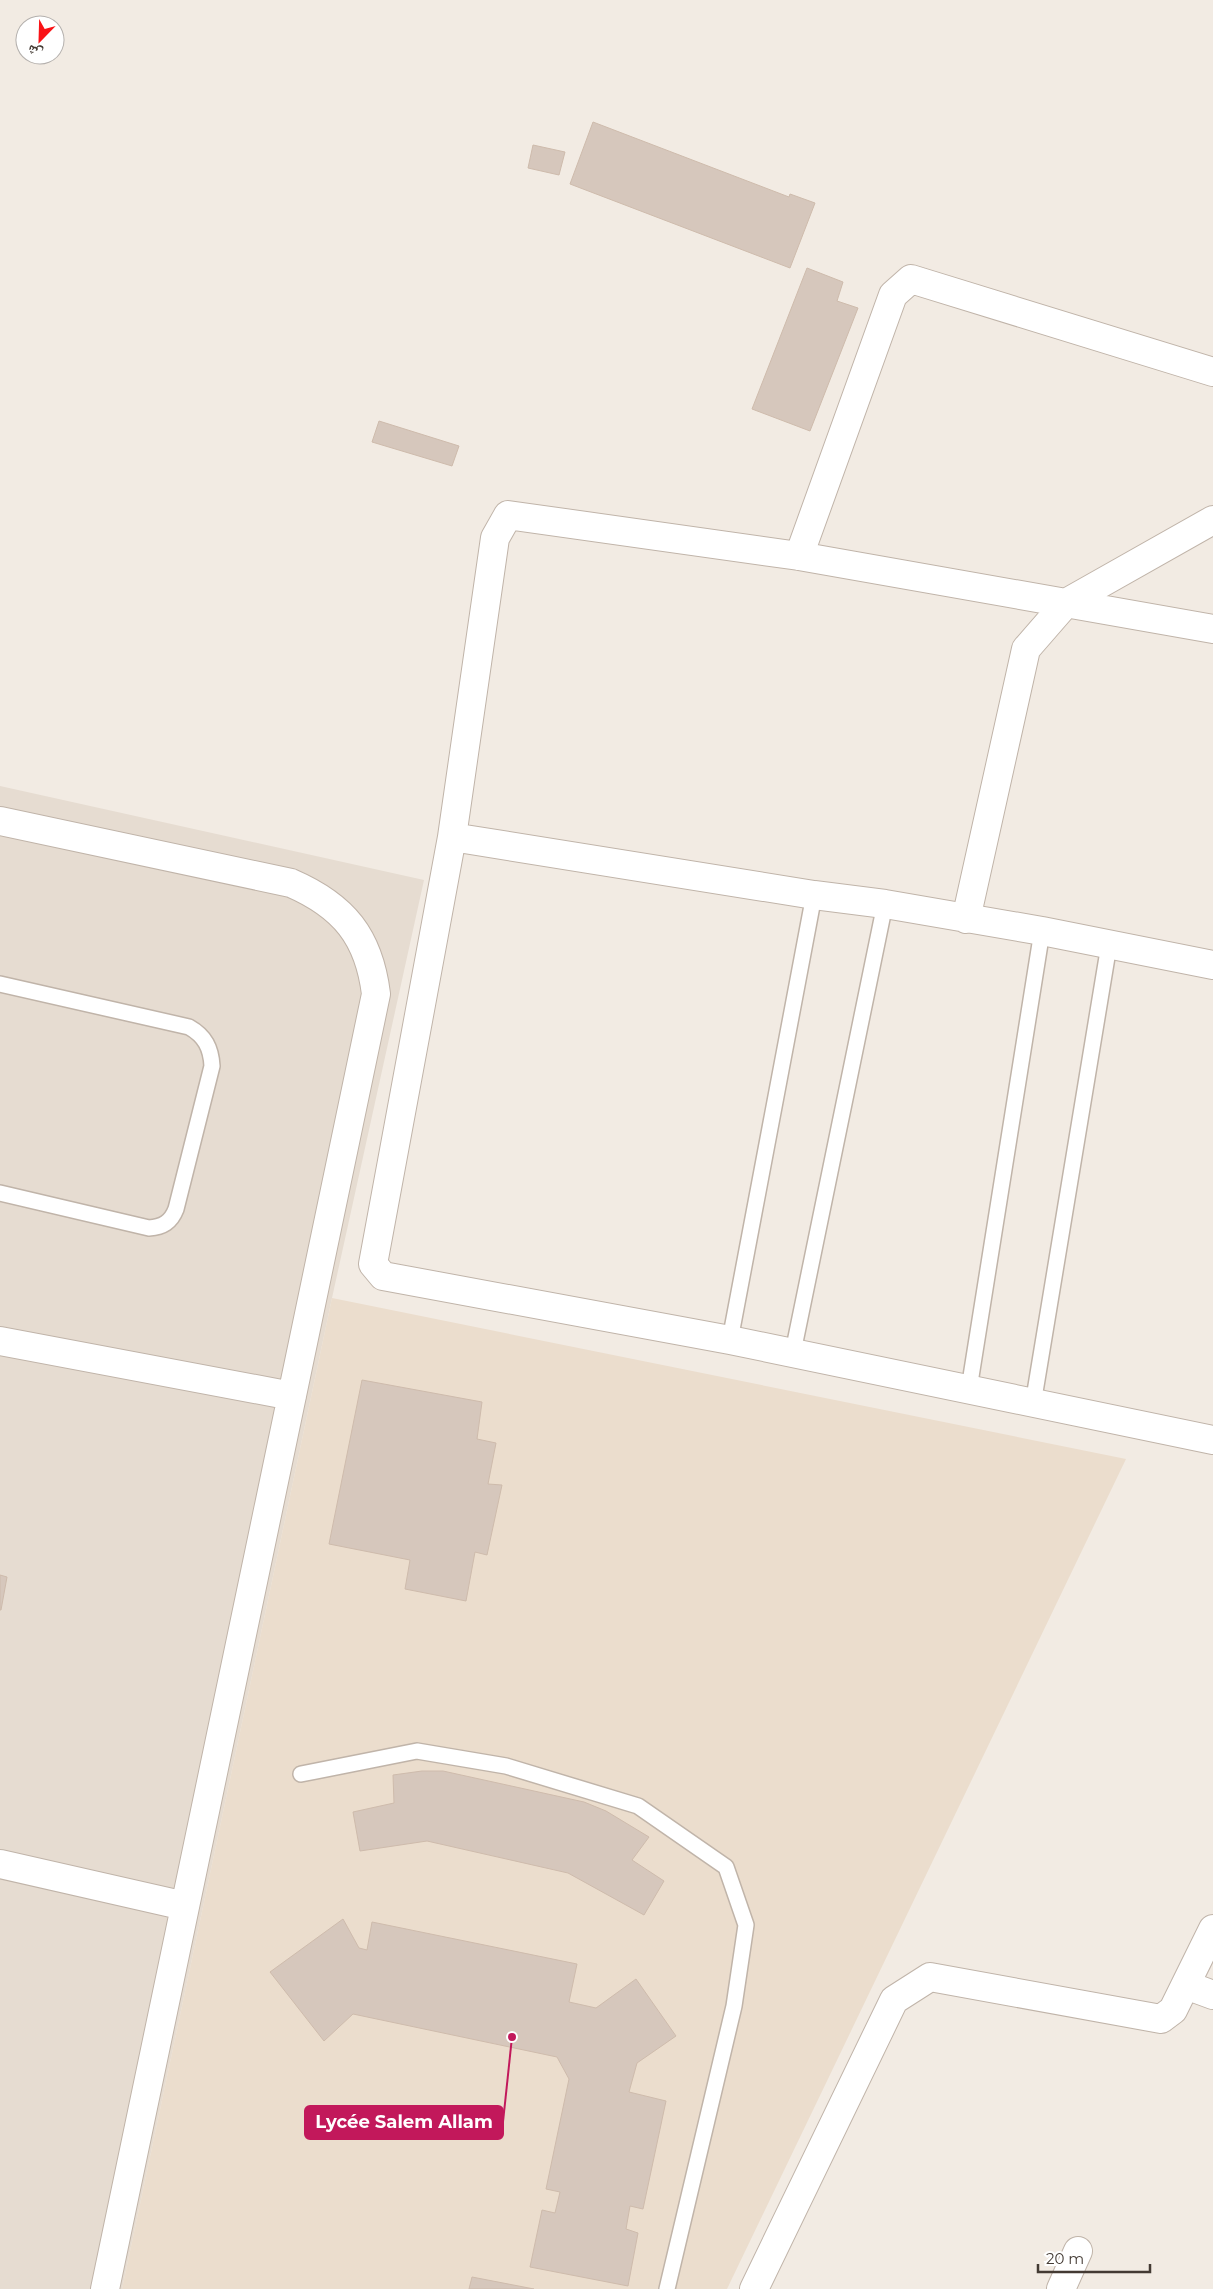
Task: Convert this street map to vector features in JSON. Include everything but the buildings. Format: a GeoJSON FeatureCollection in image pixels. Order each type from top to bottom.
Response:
{"type":"FeatureCollection","features":[{"type":"Feature","properties":{"kind":"street"},"geometry":{"type":"LineString","coordinates":[[800,556],[894,295],[910,279],[1213,372]]}},
{"type":"Feature","properties":{"kind":"street"},"geometry":{"type":"LineString","coordinates":[[1213,629],[800,556],[508,515],[495,538],[452,837],[373,1264],[383,1276],[793,1352],[1033,1404],[1213,1440]]}},
{"type":"Feature","properties":{"kind":"street"},"geometry":{"type":"LineString","coordinates":[[966,919],[1026,649],[1066,603],[1213,520]]}},
{"type":"Feature","properties":{"kind":"street"},"geometry":{"type":"LineString","coordinates":[[0,821],[291,883],[315,893],[336,908],[353,927],[365,948],[373,970],[376,994],[105,2289]]}},
{"type":"Feature","properties":{"kind":"street"},"geometry":{"type":"LineString","coordinates":[[452,837],[814,895],[885,904],[1042,931],[1213,965]]}},
{"type":"Feature","properties":{"kind":"street"},"geometry":{"type":"LineString","coordinates":[[0,1341],[292,1396]]}},
{"type":"Feature","properties":{"kind":"street"},"geometry":{"type":"LineString","coordinates":[[0,1864],[185,1906]]}},
{"type":"Feature","properties":{"kind":"street"},"geometry":{"type":"LineString","coordinates":[[754,2289],[894,2000],[930,1977],[1161,2019],[1173,2010],[1213,1929]]}},
{"type":"Feature","properties":{"kind":"street"},"geometry":{"type":"LineString","coordinates":[[1186,1984],[1213,1995]]}},
{"type":"Feature","properties":{"kind":"street"},"geometry":{"type":"LineString","coordinates":[[1061,2289],[1078,2251]]}},
{"type":"Feature","properties":{"kind":"lane"},"geometry":{"type":"LineString","coordinates":[[730,1340],[814,895]]}},
{"type":"Feature","properties":{"kind":"lane"},"geometry":{"type":"LineString","coordinates":[[793,1352],[885,904]]}},
{"type":"Feature","properties":{"kind":"lane"},"geometry":{"type":"LineString","coordinates":[[969,1389],[1042,931]]}},
{"type":"Feature","properties":{"kind":"lane"},"geometry":{"type":"LineString","coordinates":[[1033,1404],[1109,945]]}},
{"type":"Feature","properties":{"kind":"lane"},"geometry":{"type":"LineString","coordinates":[[0,984],[189,1027],[200,1033],[208,1043],[212,1054],[212,1066],[176,1209],[173,1217],[166,1223],[158,1227],[149,1228],[0,1193]]}},
{"type":"Feature","properties":{"kind":"lane"},"geometry":{"type":"LineString","coordinates":[[301,1774],[417,1751],[506,1766],[638,1806],[726,1867],[746,1925],[734,2006],[667,2289]]}},
{"type":"Feature","properties":{"kind":"shaded area"},"geometry":{"type":"Polygon","coordinates":[[[0,786],[424,880],[332,1298],[122,2289],[0,2289],[0,786]]]}},
{"type":"Feature","properties":{"kind":"shaded area"},"geometry":{"type":"Polygon","coordinates":[[[332,1298],[1126,1459],[727,2289],[122,2289],[332,1298]]]}},
{"type":"Feature","properties":{"kind":"place","name":"Lycée Salem Allam"},"geometry":{"type":"Point","coordinates":[512,2037]}}]}
